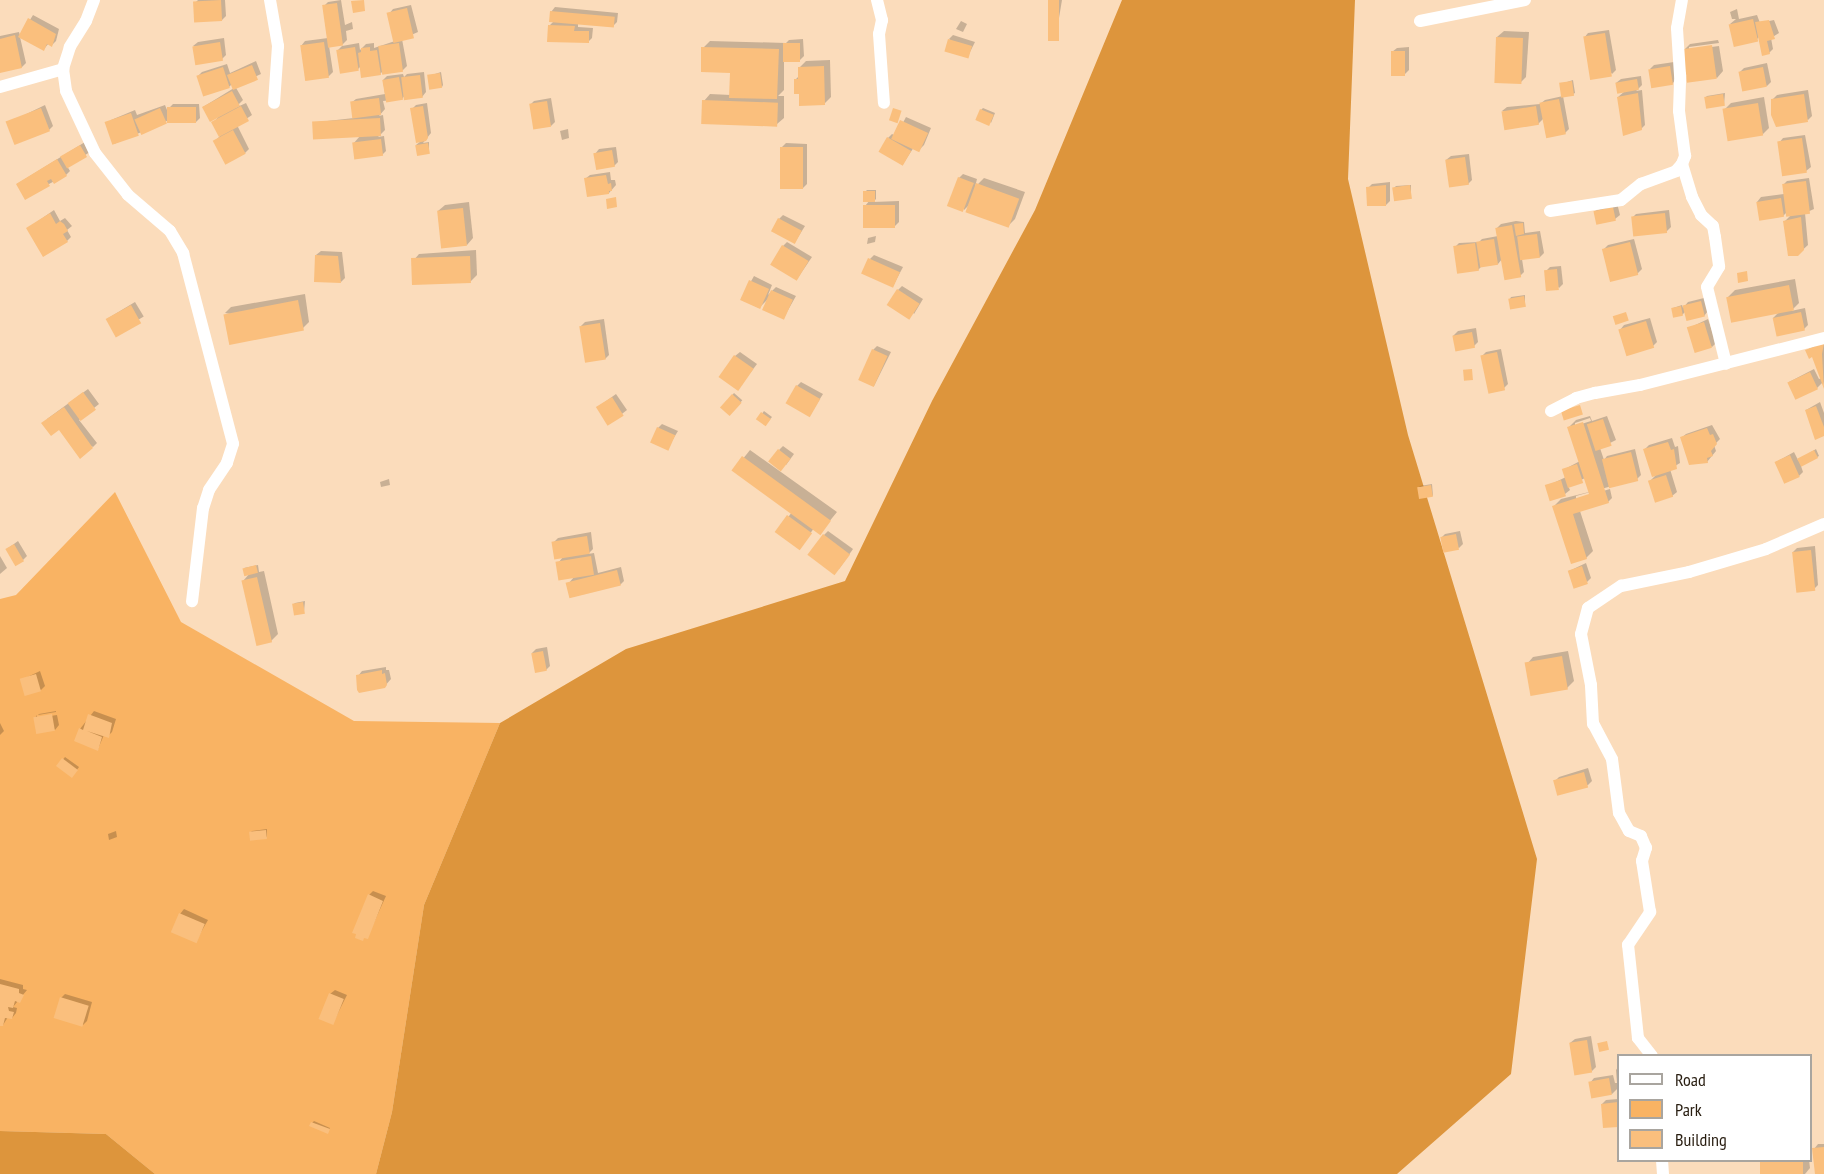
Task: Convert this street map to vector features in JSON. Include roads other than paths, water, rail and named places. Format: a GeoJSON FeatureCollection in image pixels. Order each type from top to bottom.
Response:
{"type":"FeatureCollection","features":[{"type":"Feature","properties":{"kind":"street"},"geometry":{"type":"LineString","coordinates":[[94,0],[86,21],[70,47],[63,69],[66,91],[95,153],[128,195],[170,231],[183,253],[233,444],[227,463],[209,490],[203,508],[192,601]]}},
{"type":"Feature","properties":{"kind":"street"},"geometry":{"type":"LineString","coordinates":[[270,0],[278,46],[274,103]]}},
{"type":"Feature","properties":{"kind":"street"},"geometry":{"type":"LineString","coordinates":[[877,0],[882,20],[879,34],[884,103]]}},
{"type":"Feature","properties":{"kind":"street"},"geometry":{"type":"LineString","coordinates":[[1420,21],[1525,0]]}},
{"type":"Feature","properties":{"kind":"street"},"geometry":{"type":"LineString","coordinates":[[1550,211],[1621,200],[1641,184],[1676,171],[1682,164],[1685,156],[1679,111],[1680,75],[1677,28],[1682,0]]}},
{"type":"Feature","properties":{"kind":"street"},"geometry":{"type":"LineString","coordinates":[[0,87],[63,69]]}},
{"type":"Feature","properties":{"kind":"street"},"geometry":{"type":"LineString","coordinates":[[1682,164],[1692,197],[1701,215],[1713,226],[1719,267],[1707,287],[1726,364]]}},
{"type":"Feature","properties":{"kind":"street"},"geometry":{"type":"LineString","coordinates":[[1551,411],[1576,398],[1594,393],[1726,364],[1824,338]]}},
{"type":"Feature","properties":{"kind":"street"},"geometry":{"type":"LineString","coordinates":[[1650,1054],[1638,1038],[1628,945],[1650,912],[1642,861],[1646,848],[1641,836],[1629,831],[1619,813],[1612,759],[1593,724],[1591,685],[1581,634],[1588,609],[1621,586],[1700,569],[1766,549],[1824,524]]}}]}
